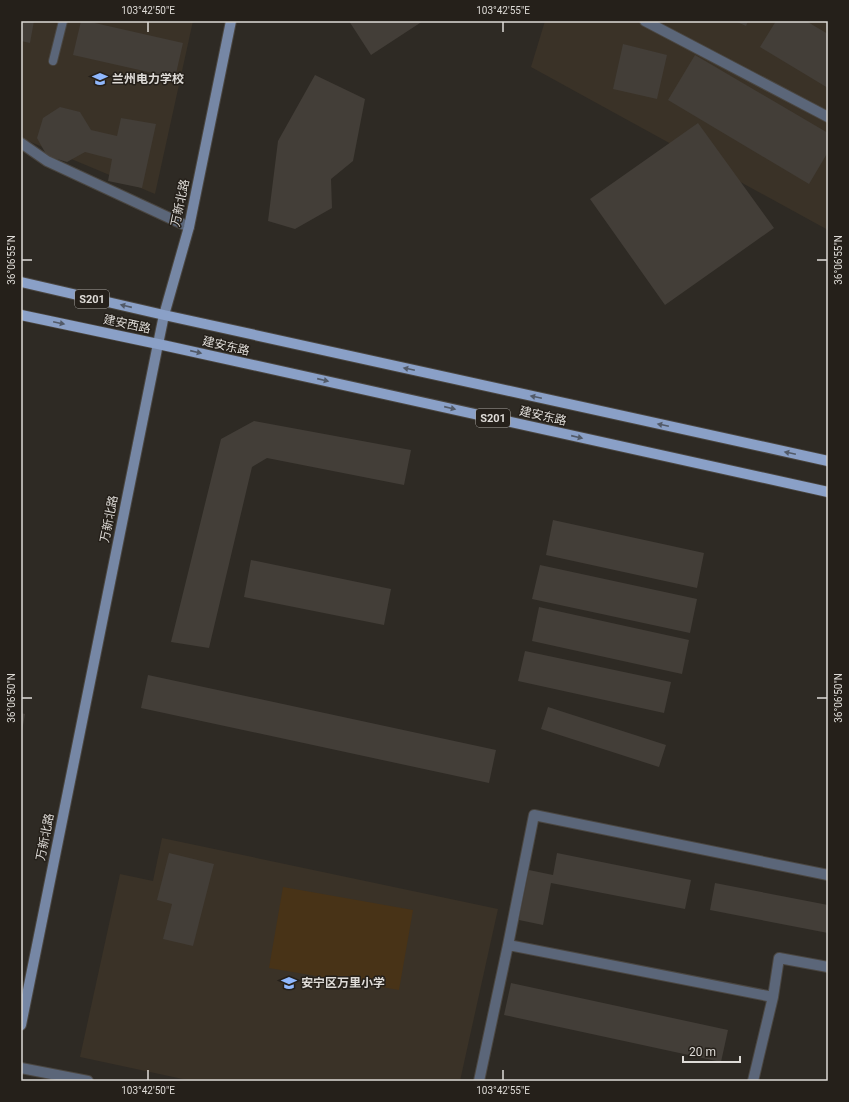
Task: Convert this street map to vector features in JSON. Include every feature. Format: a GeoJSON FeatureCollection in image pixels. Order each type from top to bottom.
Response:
{"type":"FeatureCollection","features":[{"type":"Feature","properties":{"kind":"main road","name":"万新北路"},"geometry":{"type":"LineString","coordinates":[[21,1025],[164,315],[189,227],[231,21]]}},
{"type":"Feature","properties":{"kind":"main road","name":"建安西路"},"geometry":{"type":"LineString","coordinates":[[21,282],[164,315]]}},
{"type":"Feature","properties":{"kind":"main road","name":"建安西路"},"geometry":{"type":"LineString","coordinates":[[21,315],[158,344]]}},
{"type":"Feature","properties":{"kind":"main road","name":"建安东路"},"geometry":{"type":"LineString","coordinates":[[164,315],[828,461]]}},
{"type":"Feature","properties":{"kind":"main road","name":"建安东路"},"geometry":{"type":"LineString","coordinates":[[158,344],[828,492]]}},
{"type":"Feature","properties":{"kind":"street"},"geometry":{"type":"LineString","coordinates":[[645,21],[828,117]]}},
{"type":"Feature","properties":{"kind":"street"},"geometry":{"type":"LineString","coordinates":[[21,143],[47,161],[189,227]]}},
{"type":"Feature","properties":{"kind":"street"},"geometry":{"type":"LineString","coordinates":[[479,1081],[534,815],[828,875]]}},
{"type":"Feature","properties":{"kind":"street"},"geometry":{"type":"LineString","coordinates":[[508,945],[773,997]]}},
{"type":"Feature","properties":{"kind":"street"},"geometry":{"type":"LineString","coordinates":[[753,1081],[773,997],[779,958],[828,967]]}},
{"type":"Feature","properties":{"kind":"street"},"geometry":{"type":"LineString","coordinates":[[21,1068],[88,1081]]}},
{"type":"Feature","properties":{"kind":"lane"},"geometry":{"type":"LineString","coordinates":[[53,62],[63,21]]}},
{"type":"Feature","properties":{"kind":"shaded area","name":"兰州电力学校"},"geometry":{"type":"Polygon","coordinates":[[[21,21],[193,21],[155,194],[21,138],[21,21]]]}},
{"type":"Feature","properties":{"kind":"shaded area"},"geometry":{"type":"Polygon","coordinates":[[[545,21],[828,21],[828,230],[531,67],[545,21]]]}},
{"type":"Feature","properties":{"kind":"shaded area","name":"安宁区万里小学"},"geometry":{"type":"Polygon","coordinates":[[[162,838],[498,909],[460,1081],[192,1081],[80,1057],[120,874],[153,881],[162,838]]]}},
{"type":"Feature","properties":{"kind":"shaded area"},"geometry":{"type":"Polygon","coordinates":[[[283,887],[413,910],[399,990],[269,968],[283,887]]]}},
{"type":"Feature","properties":{"kind":"building"},"geometry":{"type":"Polygon","coordinates":[[[21,21],[34,21],[30,43],[21,41],[21,21]]]}},
{"type":"Feature","properties":{"kind":"building"},"geometry":{"type":"Polygon","coordinates":[[[81,21],[183,43],[175,78],[73,55],[81,21]]]}},
{"type":"Feature","properties":{"kind":"building"},"geometry":{"type":"Polygon","coordinates":[[[349,21],[423,21],[371,55],[349,21]]]}},
{"type":"Feature","properties":{"kind":"building"},"geometry":{"type":"Polygon","coordinates":[[[735,21],[748,21],[746,26],[735,21]]]}},
{"type":"Feature","properties":{"kind":"building"},"geometry":{"type":"Polygon","coordinates":[[[776,21],[806,21],[828,34],[828,88],[760,47],[776,21]]]}},
{"type":"Feature","properties":{"kind":"building"},"geometry":{"type":"Polygon","coordinates":[[[623,44],[667,55],[657,99],[613,89],[623,44]]]}},
{"type":"Feature","properties":{"kind":"building"},"geometry":{"type":"Polygon","coordinates":[[[695,55],[828,133],[828,152],[809,184],[668,100],[695,55]]]}},
{"type":"Feature","properties":{"kind":"building"},"geometry":{"type":"Polygon","coordinates":[[[315,75],[365,99],[353,161],[331,179],[332,208],[295,229],[268,221],[278,141],[315,75]]]}},
{"type":"Feature","properties":{"kind":"building"},"geometry":{"type":"Polygon","coordinates":[[[60,107],[80,112],[91,130],[117,136],[121,118],[156,124],[142,188],[108,181],[112,159],[85,152],[67,162],[47,156],[37,138],[43,118],[60,107]]]}},
{"type":"Feature","properties":{"kind":"building"},"geometry":{"type":"Polygon","coordinates":[[[698,123],[774,228],[665,305],[590,199],[698,123]]]}},
{"type":"Feature","properties":{"kind":"building"},"geometry":{"type":"Polygon","coordinates":[[[254,421],[411,450],[404,485],[267,458],[252,467],[209,648],[171,642],[221,439],[254,421]]]}},
{"type":"Feature","properties":{"kind":"building"},"geometry":{"type":"Polygon","coordinates":[[[553,520],[704,553],[697,588],[546,555],[553,520]]]}},
{"type":"Feature","properties":{"kind":"building"},"geometry":{"type":"Polygon","coordinates":[[[251,560],[391,589],[384,625],[244,597],[251,560]]]}},
{"type":"Feature","properties":{"kind":"building"},"geometry":{"type":"Polygon","coordinates":[[[540,565],[697,599],[690,633],[532,599],[540,565]]]}},
{"type":"Feature","properties":{"kind":"building"},"geometry":{"type":"Polygon","coordinates":[[[539,607],[689,640],[682,674],[532,641],[539,607]]]}},
{"type":"Feature","properties":{"kind":"building"},"geometry":{"type":"Polygon","coordinates":[[[525,651],[671,682],[664,713],[518,681],[525,651]]]}},
{"type":"Feature","properties":{"kind":"building"},"geometry":{"type":"Polygon","coordinates":[[[148,675],[496,750],[489,783],[141,708],[148,675]]]}},
{"type":"Feature","properties":{"kind":"building"},"geometry":{"type":"Polygon","coordinates":[[[548,707],[666,745],[659,767],[541,729],[548,707]]]}},
{"type":"Feature","properties":{"kind":"building"},"geometry":{"type":"Polygon","coordinates":[[[21,713],[25,714],[22,731],[21,731],[21,713]]]}},
{"type":"Feature","properties":{"kind":"building"},"geometry":{"type":"Polygon","coordinates":[[[169,853],[214,864],[193,946],[163,939],[172,904],[157,900],[169,853]]]}},
{"type":"Feature","properties":{"kind":"building"},"geometry":{"type":"Polygon","coordinates":[[[557,853],[691,880],[685,909],[551,883],[543,925],[519,920],[529,870],[553,875],[557,853]]]}},
{"type":"Feature","properties":{"kind":"building"},"geometry":{"type":"Polygon","coordinates":[[[715,883],[828,905],[828,933],[710,910],[715,883]]]}},
{"type":"Feature","properties":{"kind":"building"},"geometry":{"type":"Polygon","coordinates":[[[511,983],[728,1030],[721,1062],[504,1015],[511,983]]]}},
{"type":"Feature","properties":{"kind":"place","name":"兰州电力学校"},"geometry":{"type":"Point","coordinates":[100,79]}},
{"type":"Feature","properties":{"kind":"place","name":"安宁区万里小学"},"geometry":{"type":"Point","coordinates":[289,983]}}]}
